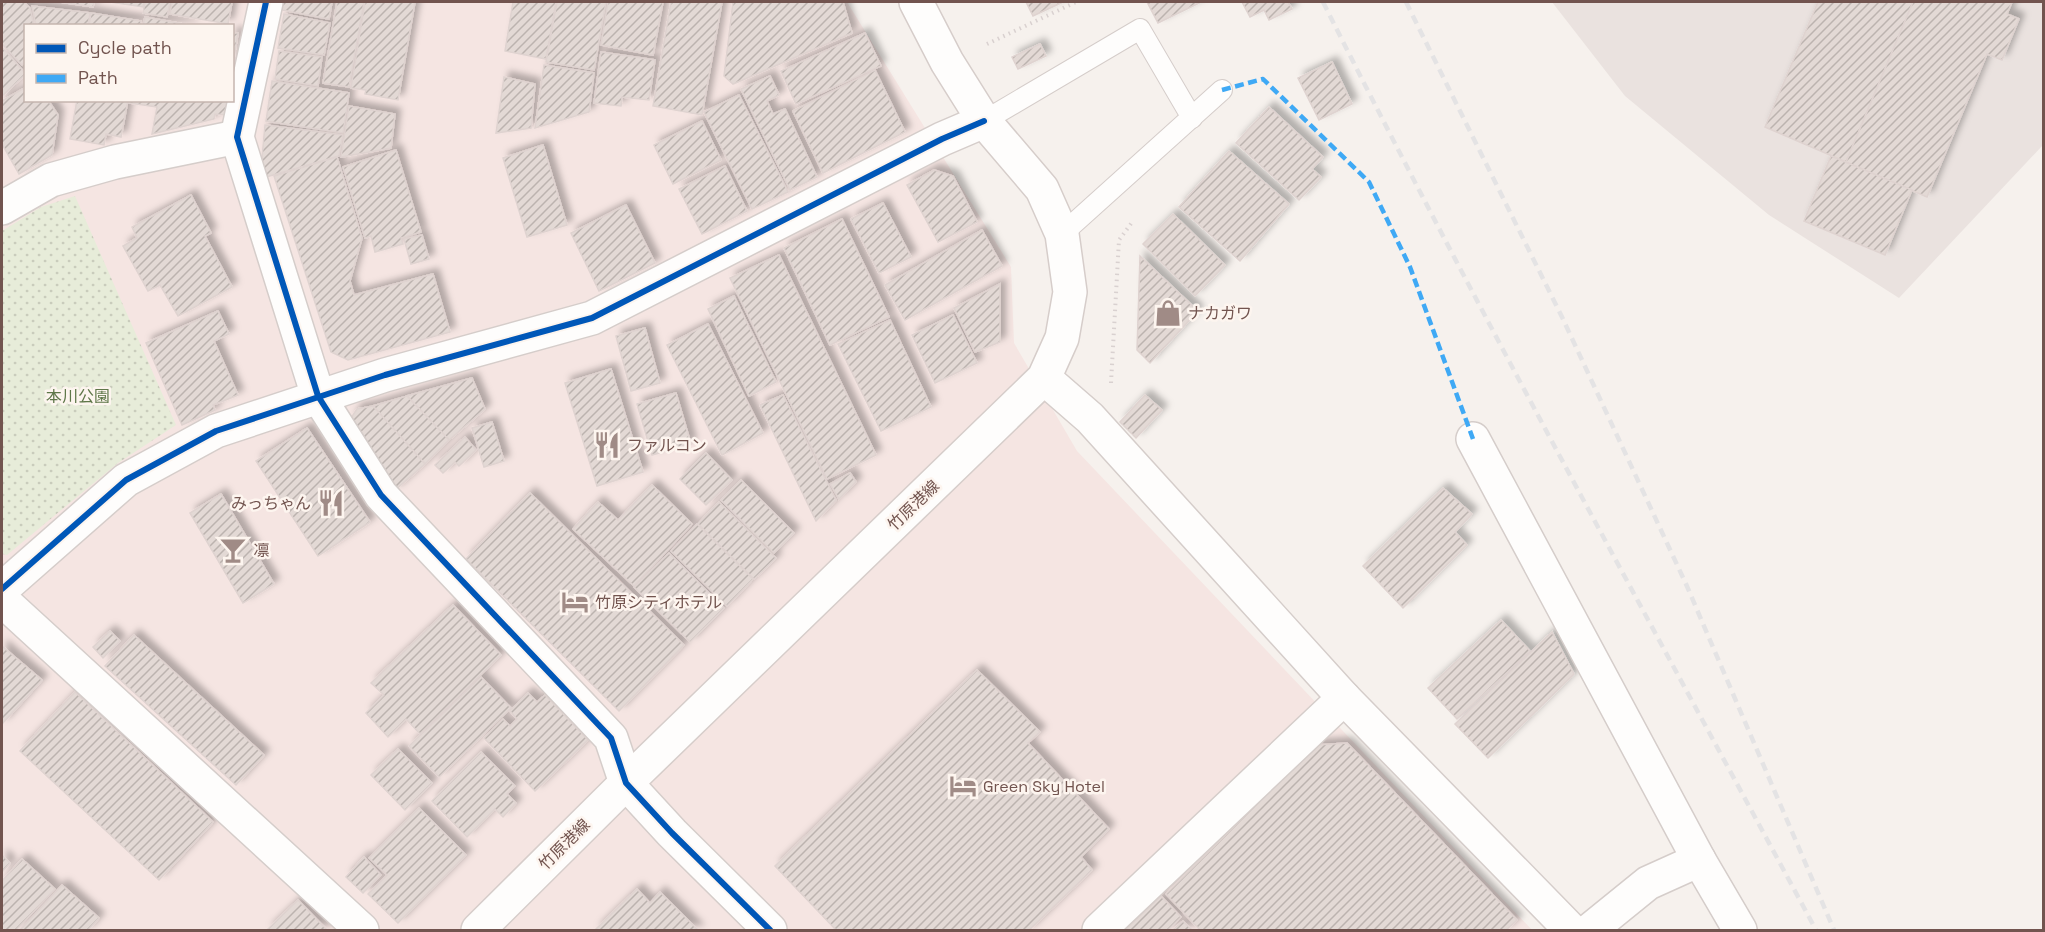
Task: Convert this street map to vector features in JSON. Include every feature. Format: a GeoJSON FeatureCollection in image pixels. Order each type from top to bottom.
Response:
{"type":"FeatureCollection","features":[{"type":"Feature","properties":{"kind":"street"},"geometry":{"type":"LineString","coordinates":[[266,2],[237,137],[318,396],[381,495],[611,738],[626,783],[672,833],[770,930]]}},
{"type":"Feature","properties":{"kind":"street","name":"竹原港線"},"geometry":{"type":"LineString","coordinates":[[478,930],[626,783],[1044,378],[1062,338],[1070,292],[1062,234],[1042,189],[984,121],[946,62],[916,2]]}},
{"type":"Feature","properties":{"kind":"street"},"geometry":{"type":"LineString","coordinates":[[2,589],[126,480],[216,431],[385,375],[592,318],[942,139],[984,121]]}},
{"type":"Feature","properties":{"kind":"street"},"geometry":{"type":"LineString","coordinates":[[2,208],[51,180],[115,162],[237,137]]}},
{"type":"Feature","properties":{"kind":"street"},"geometry":{"type":"LineString","coordinates":[[1044,378],[1090,418],[1344,698],[1571,930]]}},
{"type":"Feature","properties":{"kind":"street"},"geometry":{"type":"LineString","coordinates":[[1473,439],[1699,860],[1740,930]]}},
{"type":"Feature","properties":{"kind":"street"},"geometry":{"type":"LineString","coordinates":[[2,600],[362,930]]}},
{"type":"Feature","properties":{"kind":"street"},"geometry":{"type":"LineString","coordinates":[[1099,930],[1344,698]]}},
{"type":"Feature","properties":{"kind":"street"},"geometry":{"type":"LineString","coordinates":[[1590,930],[1648,883],[1699,860]]}},
{"type":"Feature","properties":{"kind":"lane"},"geometry":{"type":"LineString","coordinates":[[984,121],[1140,29],[1192,118]]}},
{"type":"Feature","properties":{"kind":"lane"},"geometry":{"type":"LineString","coordinates":[[1062,234],[1222,90]]}},
{"type":"Feature","properties":{"kind":"path"},"geometry":{"type":"LineString","coordinates":[[987,44],[1076,2]]}},
{"type":"Feature","properties":{"kind":"shaded area"},"geometry":{"type":"Polygon","coordinates":[[[2,2],[847,2],[1011,267],[1014,343],[1077,451],[1532,930],[2,930],[2,2]]]}},
{"type":"Feature","properties":{"kind":"shaded area"},"geometry":{"type":"Polygon","coordinates":[[[1552,2],[2043,2],[2043,145],[1899,298],[1769,215],[1625,96],[1552,2]]]}},
{"type":"Feature","properties":{"kind":"green space","name":"本川公園"},"geometry":{"type":"Polygon","coordinates":[[[75,196],[176,425],[118,463],[7,555],[2,554],[2,231],[41,207],[75,196]]]}},
{"type":"Feature","properties":{"kind":"building"},"geometry":{"type":"Polygon","coordinates":[[[2,2],[24,2],[30,8],[34,24],[24,24],[24,62],[22,65],[2,44],[2,2]]]}},
{"type":"Feature","properties":{"kind":"building"},"geometry":{"type":"Polygon","coordinates":[[[60,2],[94,2],[93,7],[60,2]]]}},
{"type":"Feature","properties":{"kind":"building"},"geometry":{"type":"Polygon","coordinates":[[[110,2],[144,2],[143,7],[110,2]]]}},
{"type":"Feature","properties":{"kind":"building"},"geometry":{"type":"Polygon","coordinates":[[[145,2],[170,2],[167,17],[143,13],[145,2]]]}},
{"type":"Feature","properties":{"kind":"building"},"geometry":{"type":"Polygon","coordinates":[[[172,2],[232,2],[228,24],[170,14],[172,2]]]}},
{"type":"Feature","properties":{"kind":"building"},"geometry":{"type":"Polygon","coordinates":[[[283,2],[332,2],[329,19],[282,10],[283,2]]]}},
{"type":"Feature","properties":{"kind":"building"},"geometry":{"type":"Polygon","coordinates":[[[337,2],[364,2],[349,87],[323,83],[337,2]]]}},
{"type":"Feature","properties":{"kind":"building"},"geometry":{"type":"Polygon","coordinates":[[[365,2],[415,2],[398,100],[365,94],[366,90],[351,88],[365,2]]]}},
{"type":"Feature","properties":{"kind":"building"},"geometry":{"type":"Polygon","coordinates":[[[513,2],[556,2],[546,59],[505,51],[513,2]]]}},
{"type":"Feature","properties":{"kind":"building"},"geometry":{"type":"Polygon","coordinates":[[[557,2],[606,2],[594,70],[546,62],[557,2]]]}},
{"type":"Feature","properties":{"kind":"building"},"geometry":{"type":"Polygon","coordinates":[[[608,2],[663,2],[653,55],[601,45],[608,2]]]}},
{"type":"Feature","properties":{"kind":"building"},"geometry":{"type":"Polygon","coordinates":[[[671,2],[722,2],[702,115],[653,106],[671,2]]]}},
{"type":"Feature","properties":{"kind":"building"},"geometry":{"type":"Polygon","coordinates":[[[733,2],[843,2],[852,33],[733,84],[724,76],[733,2]]]}},
{"type":"Feature","properties":{"kind":"building"},"geometry":{"type":"Polygon","coordinates":[[[1026,2],[1063,2],[1033,16],[1026,2]]]}},
{"type":"Feature","properties":{"kind":"building"},"geometry":{"type":"Polygon","coordinates":[[[1147,2],[1201,2],[1158,23],[1147,2]]]}},
{"type":"Feature","properties":{"kind":"building"},"geometry":{"type":"Polygon","coordinates":[[[1242,2],[1288,2],[1292,9],[1269,20],[1264,10],[1250,17],[1242,2]]]}},
{"type":"Feature","properties":{"kind":"building"},"geometry":{"type":"Polygon","coordinates":[[[1818,2],[1913,2],[1846,162],[1765,127],[1818,2]]]}},
{"type":"Feature","properties":{"kind":"building"},"geometry":{"type":"Polygon","coordinates":[[[1913,2],[2012,2],[2007,14],[2019,19],[2002,60],[1987,54],[1927,197],[1846,162],[1913,2]]]}},
{"type":"Feature","properties":{"kind":"building"},"geometry":{"type":"Polygon","coordinates":[[[32,6],[90,13],[88,24],[36,24],[32,6]]]}},
{"type":"Feature","properties":{"kind":"building"},"geometry":{"type":"Polygon","coordinates":[[[91,13],[141,21],[140,24],[89,24],[91,13]]]}},
{"type":"Feature","properties":{"kind":"building"},"geometry":{"type":"Polygon","coordinates":[[[284,14],[330,23],[324,55],[278,48],[284,14]]]}},
{"type":"Feature","properties":{"kind":"building"},"geometry":{"type":"Polygon","coordinates":[[[145,17],[183,24],[143,24],[145,17]]]}},
{"type":"Feature","properties":{"kind":"building"},"geometry":{"type":"Polygon","coordinates":[[[234,33],[238,33],[234,58],[234,33]]]}},
{"type":"Feature","properties":{"kind":"building"},"geometry":{"type":"Polygon","coordinates":[[[865,33],[881,66],[796,104],[781,71],[865,33]]]}},
{"type":"Feature","properties":{"kind":"building"},"geometry":{"type":"Polygon","coordinates":[[[1040,44],[1046,56],[1018,69],[1012,57],[1040,44]]]}},
{"type":"Feature","properties":{"kind":"building"},"geometry":{"type":"Polygon","coordinates":[[[2,47],[24,72],[24,76],[2,96],[2,47]]]}},
{"type":"Feature","properties":{"kind":"building"},"geometry":{"type":"Polygon","coordinates":[[[279,51],[322,57],[318,86],[275,79],[279,51]]]}},
{"type":"Feature","properties":{"kind":"building"},"geometry":{"type":"Polygon","coordinates":[[[601,52],[655,60],[649,100],[622,97],[621,106],[594,103],[601,52]]]}},
{"type":"Feature","properties":{"kind":"building"},"geometry":{"type":"Polygon","coordinates":[[[1332,62],[1352,104],[1319,120],[1298,78],[1332,62]]]}},
{"type":"Feature","properties":{"kind":"building"},"geometry":{"type":"Polygon","coordinates":[[[544,65],[594,73],[589,112],[535,128],[544,65]]]}},
{"type":"Feature","properties":{"kind":"building"},"geometry":{"type":"Polygon","coordinates":[[[875,70],[905,132],[823,173],[793,111],[875,70]]]}},
{"type":"Feature","properties":{"kind":"building"},"geometry":{"type":"Polygon","coordinates":[[[770,76],[779,95],[767,101],[773,114],[785,109],[817,177],[790,190],[741,89],[770,76]]]}},
{"type":"Feature","properties":{"kind":"building"},"geometry":{"type":"Polygon","coordinates":[[[504,77],[535,84],[531,128],[496,133],[504,77]]]}},
{"type":"Feature","properties":{"kind":"building"},"geometry":{"type":"Polygon","coordinates":[[[272,81],[349,93],[343,133],[266,121],[272,81]]]}},
{"type":"Feature","properties":{"kind":"building"},"geometry":{"type":"Polygon","coordinates":[[[24,88],[24,102],[49,102],[58,115],[52,155],[19,174],[2,144],[2,101],[24,88]]]}},
{"type":"Feature","properties":{"kind":"building"},"geometry":{"type":"Polygon","coordinates":[[[739,95],[788,192],[752,209],[704,112],[739,95]]]}},
{"type":"Feature","properties":{"kind":"building"},"geometry":{"type":"Polygon","coordinates":[[[77,102],[128,102],[121,137],[106,134],[104,145],[70,139],[77,102]]]}},
{"type":"Feature","properties":{"kind":"building"},"geometry":{"type":"Polygon","coordinates":[[[228,102],[226,115],[215,114],[214,119],[152,134],[157,107],[129,103],[228,102]]]}},
{"type":"Feature","properties":{"kind":"building"},"geometry":{"type":"Polygon","coordinates":[[[349,106],[395,114],[391,148],[341,157],[349,106]]]}},
{"type":"Feature","properties":{"kind":"building"},"geometry":{"type":"Polygon","coordinates":[[[1269,107],[1323,157],[1312,169],[1321,177],[1299,200],[1236,143],[1269,107]]]}},
{"type":"Feature","properties":{"kind":"building"},"geometry":{"type":"Polygon","coordinates":[[[702,121],[721,160],[673,184],[654,145],[702,121]]]}},
{"type":"Feature","properties":{"kind":"building"},"geometry":{"type":"Polygon","coordinates":[[[265,125],[343,135],[339,156],[266,177],[262,158],[265,125]]]}},
{"type":"Feature","properties":{"kind":"building"},"geometry":{"type":"Polygon","coordinates":[[[543,145],[567,225],[527,237],[503,158],[543,145]]]}},
{"type":"Feature","properties":{"kind":"building"},"geometry":{"type":"Polygon","coordinates":[[[396,150],[421,232],[401,238],[403,244],[375,252],[371,236],[365,238],[343,167],[396,150]]]}},
{"type":"Feature","properties":{"kind":"building"},"geometry":{"type":"Polygon","coordinates":[[[1229,151],[1289,204],[1240,261],[1179,207],[1229,151]]]}},
{"type":"Feature","properties":{"kind":"building"},"geometry":{"type":"Polygon","coordinates":[[[1831,156],[1912,190],[1885,255],[1804,221],[1831,156]]]}},
{"type":"Feature","properties":{"kind":"building"},"geometry":{"type":"Polygon","coordinates":[[[337,157],[362,238],[350,281],[354,295],[433,274],[450,332],[348,360],[331,352],[274,176],[337,157]]]}},
{"type":"Feature","properties":{"kind":"building"},"geometry":{"type":"Polygon","coordinates":[[[725,166],[747,211],[702,234],[679,189],[725,166]]]}},
{"type":"Feature","properties":{"kind":"building"},"geometry":{"type":"Polygon","coordinates":[[[934,170],[953,176],[977,222],[938,242],[907,185],[934,170]]]}},
{"type":"Feature","properties":{"kind":"building"},"geometry":{"type":"Polygon","coordinates":[[[191,195],[211,233],[205,236],[232,287],[178,316],[160,285],[148,291],[123,246],[137,238],[132,227],[191,195]]]}},
{"type":"Feature","properties":{"kind":"building"},"geometry":{"type":"Polygon","coordinates":[[[883,203],[911,257],[879,273],[851,219],[883,203]]]}},
{"type":"Feature","properties":{"kind":"building"},"geometry":{"type":"Polygon","coordinates":[[[626,205],[655,263],[599,291],[571,233],[626,205]]]}},
{"type":"Feature","properties":{"kind":"building"},"geometry":{"type":"Polygon","coordinates":[[[1173,214],[1225,265],[1195,296],[1143,244],[1173,214]]]}},
{"type":"Feature","properties":{"kind":"building"},"geometry":{"type":"Polygon","coordinates":[[[842,219],[889,317],[830,345],[784,248],[842,219]]]}},
{"type":"Feature","properties":{"kind":"building"},"geometry":{"type":"Polygon","coordinates":[[[982,230],[1002,266],[905,320],[885,285],[982,230]]]}},
{"type":"Feature","properties":{"kind":"building"},"geometry":{"type":"Polygon","coordinates":[[[422,235],[429,259],[411,264],[404,239],[422,235]]]}},
{"type":"Feature","properties":{"kind":"building"},"geometry":{"type":"Polygon","coordinates":[[[779,255],[876,455],[827,479],[730,278],[779,255]]]}},
{"type":"Feature","properties":{"kind":"building"},"geometry":{"type":"Polygon","coordinates":[[[1140,256],[1198,311],[1150,363],[1137,350],[1140,256]]]}},
{"type":"Feature","properties":{"kind":"building"},"geometry":{"type":"Polygon","coordinates":[[[1000,284],[1000,342],[975,352],[954,308],[1000,284]]]}},
{"type":"Feature","properties":{"kind":"building"},"geometry":{"type":"Polygon","coordinates":[[[734,296],[776,382],[749,396],[708,309],[734,296]]]}},
{"type":"Feature","properties":{"kind":"building"},"geometry":{"type":"Polygon","coordinates":[[[218,311],[229,334],[214,341],[238,395],[213,405],[215,410],[182,425],[146,343],[218,311]]]}},
{"type":"Feature","properties":{"kind":"building"},"geometry":{"type":"Polygon","coordinates":[[[953,315],[977,363],[935,383],[912,335],[953,315]]]}},
{"type":"Feature","properties":{"kind":"building"},"geometry":{"type":"Polygon","coordinates":[[[890,320],[931,407],[881,431],[838,344],[890,320]]]}},
{"type":"Feature","properties":{"kind":"building"},"geometry":{"type":"Polygon","coordinates":[[[708,324],[763,433],[722,455],[667,345],[708,324]]]}},
{"type":"Feature","properties":{"kind":"building"},"geometry":{"type":"Polygon","coordinates":[[[645,328],[660,383],[631,391],[616,336],[645,328]]]}},
{"type":"Feature","properties":{"kind":"building"},"geometry":{"type":"Polygon","coordinates":[[[611,369],[643,472],[597,486],[565,383],[611,369]]]}},
{"type":"Feature","properties":{"kind":"building"},"geometry":{"type":"Polygon","coordinates":[[[472,378],[485,409],[449,440],[407,396],[472,378]]]}},
{"type":"Feature","properties":{"kind":"building"},"geometry":{"type":"Polygon","coordinates":[[[676,393],[691,444],[652,455],[637,404],[676,393]]]}},
{"type":"Feature","properties":{"kind":"building"},"geometry":{"type":"Polygon","coordinates":[[[783,395],[836,500],[816,521],[760,405],[783,395]]]}},
{"type":"Feature","properties":{"kind":"building"},"geometry":{"type":"Polygon","coordinates":[[[1145,395],[1162,410],[1136,438],[1120,422],[1145,395]]]}},
{"type":"Feature","properties":{"kind":"building"},"geometry":{"type":"Polygon","coordinates":[[[407,396],[449,440],[425,464],[373,406],[407,396]]]}},
{"type":"Feature","properties":{"kind":"building"},"geometry":{"type":"Polygon","coordinates":[[[373,406],[425,464],[395,490],[351,418],[357,409],[373,406]]]}},
{"type":"Feature","properties":{"kind":"building"},"geometry":{"type":"Polygon","coordinates":[[[492,422],[504,461],[484,467],[472,428],[492,422]]]}},
{"type":"Feature","properties":{"kind":"building"},"geometry":{"type":"Polygon","coordinates":[[[307,428],[370,522],[318,556],[256,461],[307,428]]]}},
{"type":"Feature","properties":{"kind":"building"},"geometry":{"type":"Polygon","coordinates":[[[465,437],[476,450],[459,466],[455,462],[443,473],[435,465],[465,437]]]}},
{"type":"Feature","properties":{"kind":"building"},"geometry":{"type":"Polygon","coordinates":[[[706,453],[732,480],[706,505],[680,479],[706,453]]]}},
{"type":"Feature","properties":{"kind":"building"},"geometry":{"type":"Polygon","coordinates":[[[850,473],[856,482],[839,499],[830,484],[850,473]]]}},
{"type":"Feature","properties":{"kind":"building"},"geometry":{"type":"Polygon","coordinates":[[[741,480],[794,533],[774,553],[721,500],[741,480]]]}},
{"type":"Feature","properties":{"kind":"building"},"geometry":{"type":"Polygon","coordinates":[[[652,485],[692,524],[634,586],[573,529],[598,502],[618,520],[652,485]]]}},
{"type":"Feature","properties":{"kind":"building"},"geometry":{"type":"Polygon","coordinates":[[[1443,488],[1472,514],[1455,532],[1467,545],[1403,608],[1363,566],[1443,488]]]}},
{"type":"Feature","properties":{"kind":"building","name":"竹原シティホテル"},"geometry":{"type":"Polygon","coordinates":[[[530,493],[684,645],[619,711],[466,559],[530,493]]]}},
{"type":"Feature","properties":{"kind":"building"},"geometry":{"type":"Polygon","coordinates":[[[221,494],[274,584],[243,603],[190,513],[221,494]]]}},
{"type":"Feature","properties":{"kind":"building"},"geometry":{"type":"Polygon","coordinates":[[[719,502],[776,558],[754,579],[698,524],[719,502]]]}},
{"type":"Feature","properties":{"kind":"building"},"geometry":{"type":"Polygon","coordinates":[[[697,524],[753,579],[727,606],[671,551],[697,524]]]}},
{"type":"Feature","properties":{"kind":"building"},"geometry":{"type":"Polygon","coordinates":[[[669,553],[724,608],[690,642],[634,587],[669,553]]]}},
{"type":"Feature","properties":{"kind":"building"},"geometry":{"type":"Polygon","coordinates":[[[453,605],[501,655],[420,734],[406,719],[388,737],[366,713],[384,695],[371,683],[453,605]]]}},
{"type":"Feature","properties":{"kind":"building"},"geometry":{"type":"Polygon","coordinates":[[[1501,620],[1530,651],[1457,719],[1428,688],[1501,620]]]}},
{"type":"Feature","properties":{"kind":"building"},"geometry":{"type":"Polygon","coordinates":[[[110,631],[120,641],[103,658],[93,647],[110,631]]]}},
{"type":"Feature","properties":{"kind":"building"},"geometry":{"type":"Polygon","coordinates":[[[1552,632],[1574,674],[1488,758],[1455,724],[1552,632]]]}},
{"type":"Feature","properties":{"kind":"building"},"geometry":{"type":"Polygon","coordinates":[[[134,635],[264,755],[236,785],[105,666],[134,635]]]}},
{"type":"Feature","properties":{"kind":"building"},"geometry":{"type":"Polygon","coordinates":[[[2,646],[42,680],[2,724],[2,646]]]}},
{"type":"Feature","properties":{"kind":"building","name":"Green Sky Hotel"},"geometry":{"type":"Polygon","coordinates":[[[977,670],[1040,732],[1028,743],[1109,829],[1081,857],[1092,870],[1029,930],[836,930],[775,866],[977,670]]]}},
{"type":"Feature","properties":{"kind":"building"},"geometry":{"type":"Polygon","coordinates":[[[481,677],[511,708],[439,777],[409,746],[481,677]]]}},
{"type":"Feature","properties":{"kind":"building"},"geometry":{"type":"Polygon","coordinates":[[[75,692],[213,822],[159,880],[20,751],[75,692]]]}},
{"type":"Feature","properties":{"kind":"building"},"geometry":{"type":"Polygon","coordinates":[[[528,693],[537,702],[545,695],[588,740],[535,791],[484,738],[503,719],[510,726],[517,719],[510,711],[528,693]]]}},
{"type":"Feature","properties":{"kind":"building"},"geometry":{"type":"Polygon","coordinates":[[[1347,743],[1517,920],[1506,930],[1200,930],[1166,894],[1317,745],[1347,743]]]}},
{"type":"Feature","properties":{"kind":"building"},"geometry":{"type":"Polygon","coordinates":[[[398,749],[432,783],[405,810],[371,775],[398,749]]]}},
{"type":"Feature","properties":{"kind":"building"},"geometry":{"type":"Polygon","coordinates":[[[481,752],[515,786],[507,794],[516,803],[503,817],[495,809],[467,837],[432,801],[481,752]]]}},
{"type":"Feature","properties":{"kind":"building"},"geometry":{"type":"Polygon","coordinates":[[[419,808],[466,855],[398,923],[368,894],[387,875],[369,858],[419,808]]]}},
{"type":"Feature","properties":{"kind":"building"},"geometry":{"type":"Polygon","coordinates":[[[2,855],[10,863],[2,872],[2,855]]]}},
{"type":"Feature","properties":{"kind":"building"},"geometry":{"type":"Polygon","coordinates":[[[364,857],[381,875],[363,893],[346,877],[364,857]]]}},
{"type":"Feature","properties":{"kind":"building"},"geometry":{"type":"Polygon","coordinates":[[[22,859],[55,889],[16,930],[2,930],[2,881],[22,859]]]}},
{"type":"Feature","properties":{"kind":"building"},"geometry":{"type":"Polygon","coordinates":[[[62,885],[99,918],[88,930],[20,930],[62,885]]]}},
{"type":"Feature","properties":{"kind":"building"},"geometry":{"type":"Polygon","coordinates":[[[637,889],[650,903],[660,892],[698,930],[595,930],[637,889]]]}},
{"type":"Feature","properties":{"kind":"building"},"geometry":{"type":"Polygon","coordinates":[[[1161,896],[1181,917],[1168,930],[1125,930],[1161,896]]]}},
{"type":"Feature","properties":{"kind":"building"},"geometry":{"type":"Polygon","coordinates":[[[298,900],[327,930],[267,930],[298,900]]]}},
{"type":"Feature","properties":{"kind":"building"},"geometry":{"type":"Polygon","coordinates":[[[1183,921],[1192,930],[1173,930],[1183,921]]]}},
{"type":"Feature","properties":{"kind":"railway"},"geometry":{"type":"LineString","coordinates":[[1323,2],[1504,352],[1816,930]]}},
{"type":"Feature","properties":{"kind":"railway"},"geometry":{"type":"LineString","coordinates":[[1406,2],[1562,317],[1686,584],[1834,930]]}},
{"type":"Feature","properties":{"kind":"marked path"},"geometry":{"type":"LineString","coordinates":[[1222,90],[1263,79],[1369,182],[1410,267],[1473,439]]}},
{"type":"Feature","properties":{"kind":"cycle path"},"geometry":{"type":"LineString","coordinates":[[266,2],[237,137],[318,396],[381,495],[611,738],[626,783],[672,833],[770,930]]}},
{"type":"Feature","properties":{"kind":"cycle path"},"geometry":{"type":"LineString","coordinates":[[2,589],[126,480],[216,431],[385,375],[592,318],[942,139],[984,121]]}},
{"type":"Feature","properties":{"kind":"place","name":"ナカガワ"},"geometry":{"type":"Point","coordinates":[1168,313]}},
{"type":"Feature","properties":{"kind":"place","name":"ファルコン"},"geometry":{"type":"Point","coordinates":[607,445]}},
{"type":"Feature","properties":{"kind":"place","name":"みっちゃん"},"geometry":{"type":"Point","coordinates":[331,503]}},
{"type":"Feature","properties":{"kind":"place","name":"凛"},"geometry":{"type":"Point","coordinates":[233,550]}},
{"type":"Feature","properties":{"kind":"place","name":"竹原シティホテル"},"geometry":{"type":"Point","coordinates":[575,602]}},
{"type":"Feature","properties":{"kind":"place","name":"Green Sky Hotel"},"geometry":{"type":"Point","coordinates":[963,786]}}]}
